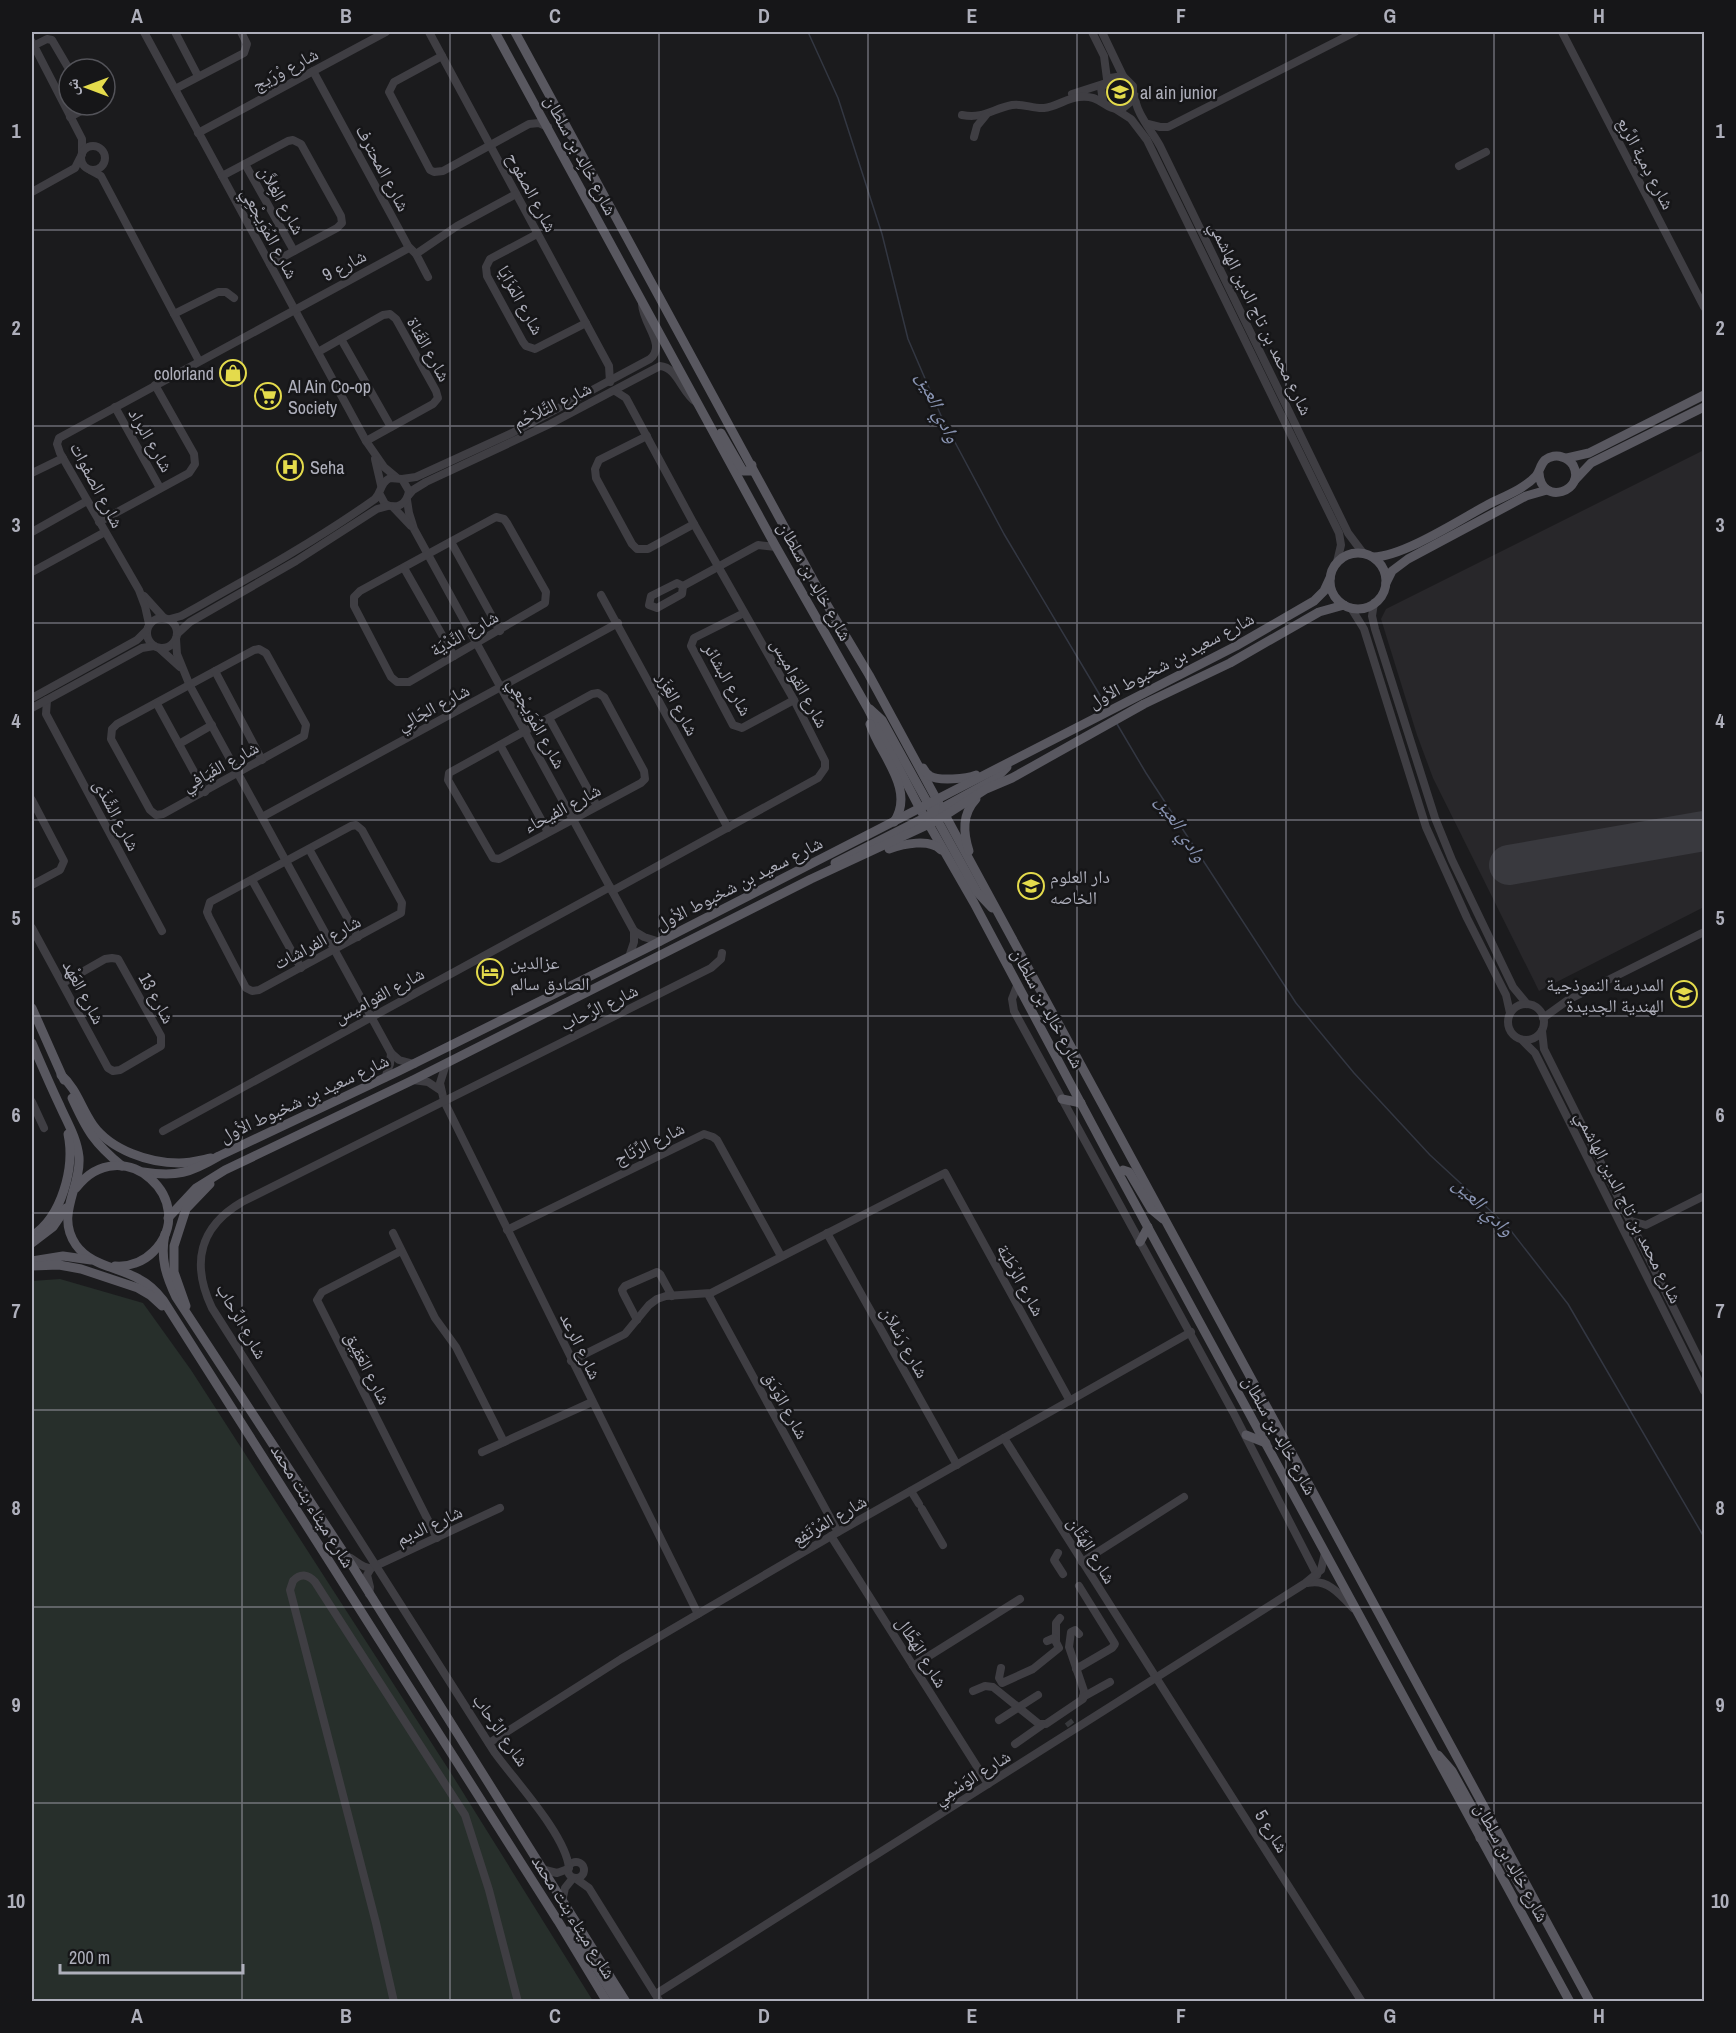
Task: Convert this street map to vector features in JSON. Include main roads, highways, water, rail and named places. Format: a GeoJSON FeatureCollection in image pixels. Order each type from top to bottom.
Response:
{"type":"FeatureCollection","features":[{"type":"Feature","properties":{"kind":"main road","name":"شارع خالِد بن سلطان"},"geometry":{"type":"LineString","coordinates":[[495,32],[766,529],[867,707],[933,813],[974,867],[1590,2001]]}},
{"type":"Feature","properties":{"kind":"main road","name":"شارع خالِد بن سلطان"},"geometry":{"type":"LineString","coordinates":[[515,32],[823,598],[869,675],[910,751],[933,813],[974,903],[1017,986],[1570,2001]]}},
{"type":"Feature","properties":{"kind":"main road"},"geometry":{"type":"LineString","coordinates":[[607,238],[615,234],[620,237],[634,262],[650,280]]}},
{"type":"Feature","properties":{"kind":"main road"},"geometry":{"type":"LineString","coordinates":[[1567,458],[1594,450],[1704,395]]}},
{"type":"Feature","properties":{"kind":"main road"},"geometry":{"type":"LineString","coordinates":[[1575,480],[1573,466],[1567,458],[1550,457],[1541,465],[1540,483],[1552,492],[1563,492],[1571,486],[1586,466],[1704,407]]}},
{"type":"Feature","properties":{"kind":"main road"},"geometry":{"type":"LineString","coordinates":[[705,416],[718,428],[742,470],[750,471],[752,465]]}},
{"type":"Feature","properties":{"kind":"main road"},"geometry":{"type":"LineString","coordinates":[[1374,557],[1397,553],[1520,488],[1539,473]]}},
{"type":"Feature","properties":{"kind":"main road"},"geometry":{"type":"LineString","coordinates":[[1386,583],[1382,566],[1374,557],[1363,553],[1351,553],[1336,562],[1330,578],[1333,594],[1347,606],[1365,608],[1381,596],[1392,571],[1407,559],[1526,496],[1547,490]]}},
{"type":"Feature","properties":{"kind":"main road","name":"شارع سعيد بن شخبوط الأول"},"geometry":{"type":"LineString","coordinates":[[143,1172],[171,1176],[199,1168],[219,1156],[414,1064],[660,942],[893,823],[933,813],[1012,778],[1141,700],[1308,605],[1319,597],[1330,578]]}},
{"type":"Feature","properties":{"kind":"main road","name":"شارع سعيد بن شخبوط الأول"},"geometry":{"type":"LineString","coordinates":[[168,1218],[196,1188],[225,1170],[446,1064],[811,879],[823,875],[995,779],[1008,765],[1063,736],[1230,663],[1318,612],[1347,606]]}},
{"type":"Feature","properties":{"kind":"main road"},"geometry":{"type":"LineString","coordinates":[[867,707],[872,729],[898,781],[899,807],[893,823]]}},
{"type":"Feature","properties":{"kind":"main road"},"geometry":{"type":"LineString","coordinates":[[910,751],[927,774],[936,778],[970,777],[1026,755]]}},
{"type":"Feature","properties":{"kind":"main road"},"geometry":{"type":"LineString","coordinates":[[974,867],[965,836],[966,816],[968,808],[986,789]]}},
{"type":"Feature","properties":{"kind":"main road"},"geometry":{"type":"LineString","coordinates":[[811,879],[841,859],[933,813],[977,892],[996,910]]}},
{"type":"Feature","properties":{"kind":"main road"},"geometry":{"type":"LineString","coordinates":[[823,875],[852,867],[898,846],[934,845],[940,849],[962,888],[974,903]]}},
{"type":"Feature","properties":{"kind":"main road"},"geometry":{"type":"LineString","coordinates":[[32,1008],[90,1136],[106,1154],[122,1166]]}},
{"type":"Feature","properties":{"kind":"main road","name":"شارع ميثاء بنت محمد"},"geometry":{"type":"LineString","coordinates":[[32,1043],[78,1148],[79,1170],[69,1203],[67,1222],[70,1235],[81,1251],[92,1260],[139,1278],[163,1300],[607,2001]]}},
{"type":"Feature","properties":{"kind":"main road"},"geometry":{"type":"LineString","coordinates":[[61,1075],[71,1083],[94,1126],[115,1146],[165,1162],[186,1162],[219,1156]]}},
{"type":"Feature","properties":{"kind":"main road"},"geometry":{"type":"LineString","coordinates":[[32,1236],[41,1230],[51,1217],[68,1179],[70,1168],[68,1134],[55,1104],[52,1089]]}},
{"type":"Feature","properties":{"kind":"main road"},"geometry":{"type":"LineString","coordinates":[[1062,1099],[1081,1103]]}},
{"type":"Feature","properties":{"kind":"main road"},"geometry":{"type":"LineString","coordinates":[[74,1191],[82,1180],[94,1171],[108,1166],[122,1166],[143,1172],[156,1183],[161,1191],[168,1209],[168,1218],[165,1234],[158,1247],[135,1264],[121,1267],[106,1266]]}},
{"type":"Feature","properties":{"kind":"main road"},"geometry":{"type":"LineString","coordinates":[[190,1318],[173,1264],[176,1237],[182,1217],[191,1202],[225,1170]]}},
{"type":"Feature","properties":{"kind":"main road"},"geometry":{"type":"LineString","coordinates":[[1119,1173],[1125,1170],[1129,1172],[1151,1209],[1165,1220]]}},
{"type":"Feature","properties":{"kind":"main road"},"geometry":{"type":"LineString","coordinates":[[32,1243],[53,1227],[69,1203]]}},
{"type":"Feature","properties":{"kind":"main road"},"geometry":{"type":"LineString","coordinates":[[1140,1242],[1148,1227]]}},
{"type":"Feature","properties":{"kind":"main road","name":"شارع ميثاء بنت محمد"},"geometry":{"type":"LineString","coordinates":[[165,1234],[162,1254],[165,1271],[176,1297],[346,1556],[626,2001]]}},
{"type":"Feature","properties":{"kind":"main road"},"geometry":{"type":"LineString","coordinates":[[32,1261],[63,1256],[92,1260]]}},
{"type":"Feature","properties":{"kind":"main road"},"geometry":{"type":"LineString","coordinates":[[32,1266],[70,1266],[131,1285],[150,1295],[178,1324]]}},
{"type":"Feature","properties":{"kind":"main road"},"geometry":{"type":"LineString","coordinates":[[1246,1435],[1266,1443]]}},
{"type":"Feature","properties":{"kind":"main road"},"geometry":{"type":"LineString","coordinates":[[1431,1749],[1452,1771],[1478,1818],[1483,1821],[1491,1818]]}},
{"type":"Feature","properties":{"kind":"main road"},"geometry":{"type":"LineString","coordinates":[[1480,1838],[1486,1835],[1492,1837],[1525,1894],[1539,1906]]}},
{"type":"Feature","properties":{"kind":"main road"},"geometry":{"type":"LineString","coordinates":[[558,1921],[579,1943],[617,2001]]}},
{"type":"Feature","properties":{"kind":"waterway","name":"وادي العين"},"geometry":{"type":"LineString","coordinates":[[808,32],[838,98],[882,234],[908,339],[942,418],[1004,534],[1107,707]]}},
{"type":"Feature","properties":{"kind":"waterway","name":"وادي العين"},"geometry":{"type":"LineString","coordinates":[[1117,724],[1146,773],[1296,1003],[1354,1073],[1430,1155],[1508,1227],[1568,1304],[1704,1537]]}},
{"type":"Feature","properties":{"kind":"tunnel"},"geometry":{"type":"LineString","coordinates":[[1068,1721],[1071,1725]]}},
{"type":"Feature","properties":{"kind":"place","name":"al ain junior"},"geometry":{"type":"Point","coordinates":[1120,92]}},
{"type":"Feature","properties":{"kind":"place","name":"colorland"},"geometry":{"type":"Point","coordinates":[233,373]}},
{"type":"Feature","properties":{"kind":"place","name":"Al Ain Co-op Society"},"geometry":{"type":"Point","coordinates":[268,396]}},
{"type":"Feature","properties":{"kind":"place","name":"Seha"},"geometry":{"type":"Point","coordinates":[290,467]}},
{"type":"Feature","properties":{"kind":"place","name":"دار العلوم الخاصه"},"geometry":{"type":"Point","coordinates":[1031,886]}},
{"type":"Feature","properties":{"kind":"place","name":"عزالدين الصادق سالم"},"geometry":{"type":"Point","coordinates":[490,972]}},
{"type":"Feature","properties":{"kind":"place","name":"المدرسة النموذجية الهندية الجديدة"},"geometry":{"type":"Point","coordinates":[1684,994]}}]}
